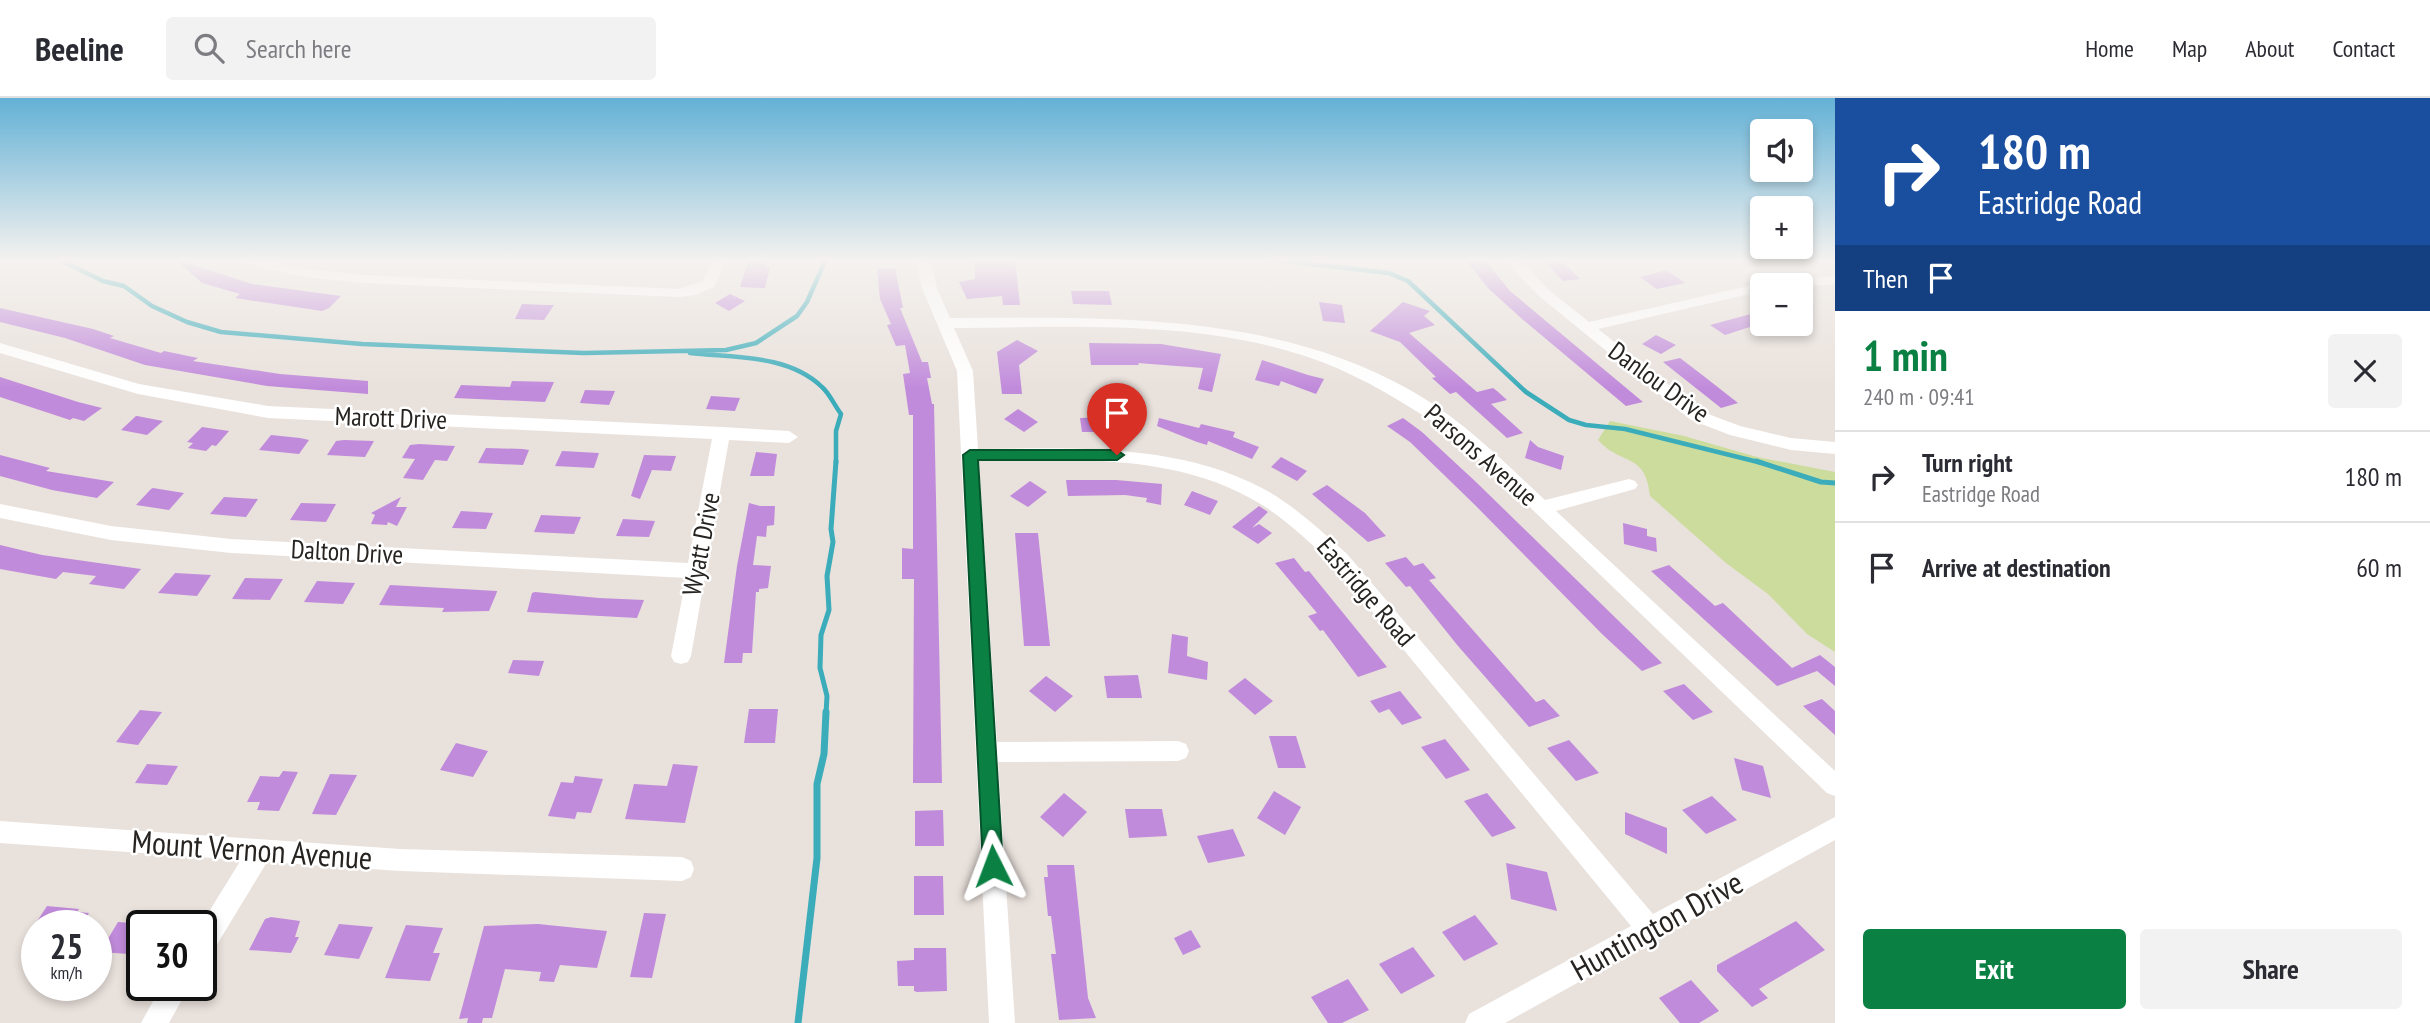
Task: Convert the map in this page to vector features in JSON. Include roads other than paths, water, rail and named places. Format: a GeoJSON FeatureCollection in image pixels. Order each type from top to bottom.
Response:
{"type":"FeatureCollection","features":[{"type":"Feature","properties":{"kind":"street"},"geometry":{"type":"LineString","coordinates":[[936,302],[964,371],[1002,1023]]}},
{"type":"Feature","properties":{"kind":"street","name":"Danlou Drive"},"geometry":{"type":"LineString","coordinates":[[1555,302],[1697,416],[1736,431],[1791,444],[1835,448]]}},
{"type":"Feature","properties":{"kind":"street"},"geometry":{"type":"LineString","coordinates":[[1586,327],[1695,302]]}},
{"type":"Feature","properties":{"kind":"street","name":"Parsons Avenue"},"geometry":{"type":"LineString","coordinates":[[946,323],[1171,325],[1243,336],[1312,353],[1381,380],[1425,405],[1465,435],[1835,786]]}},
{"type":"Feature","properties":{"kind":"street","name":"Marott Drive"},"geometry":{"type":"LineString","coordinates":[[0,348],[138,389],[268,412],[789,437]]}},
{"type":"Feature","properties":{"kind":"street","name":"Wyatt Drive"},"geometry":{"type":"LineString","coordinates":[[681,656],[722,433]]}},
{"type":"Feature","properties":{"kind":"street","name":"Eastridge Road"},"geometry":{"type":"LineString","coordinates":[[970,455],[1117,455],[1150,458],[1222,477],[1258,493],[1288,511],[1316,533],[1340,559],[1650,930]]}},
{"type":"Feature","properties":{"kind":"street"},"geometry":{"type":"LineString","coordinates":[[1542,508],[1629,485]]}},
{"type":"Feature","properties":{"kind":"street","name":"Dalton Drive"},"geometry":{"type":"LineString","coordinates":[[0,511],[111,533],[218,545],[696,571]]}},
{"type":"Feature","properties":{"kind":"street"},"geometry":{"type":"LineString","coordinates":[[986,752],[1178,751]]}},
{"type":"Feature","properties":{"kind":"street","name":"Huntington Drive"},"geometry":{"type":"LineString","coordinates":[[1478,1023],[1835,828]]}},
{"type":"Feature","properties":{"kind":"street","name":"Mount Vernon Avenue"},"geometry":{"type":"LineString","coordinates":[[0,832],[260,852],[682,869]]}},
{"type":"Feature","properties":{"kind":"street"},"geometry":{"type":"LineString","coordinates":[[217,921],[260,852]]}},
{"type":"Feature","properties":{"kind":"street"},"geometry":{"type":"LineString","coordinates":[[154,1023],[167,1001]]}},
{"type":"Feature","properties":{"kind":"waterway"},"geometry":{"type":"LineString","coordinates":[[147,302],[187,322],[221,332],[362,344],[584,353],[726,350],[756,343],[797,316],[807,302]]}},
{"type":"Feature","properties":{"kind":"waterway"},"geometry":{"type":"LineString","coordinates":[[1431,302],[1526,392],[1569,420],[1586,425],[1625,429],[1762,463]]}},
{"type":"Feature","properties":{"kind":"waterway"},"geometry":{"type":"LineString","coordinates":[[690,353],[777,363],[808,376],[825,390],[841,414],[836,431],[836,461]]}},
{"type":"Feature","properties":{"kind":"waterway"},"geometry":{"type":"LineString","coordinates":[[826,714],[827,696],[820,668],[821,635],[829,610],[827,576],[833,542],[831,529],[836,461]]}},
{"type":"Feature","properties":{"kind":"waterway"},"geometry":{"type":"LineString","coordinates":[[1756,461],[1821,482],[1835,483]]}},
{"type":"Feature","properties":{"kind":"waterway"},"geometry":{"type":"LineString","coordinates":[[798,1023],[817,858],[817,784],[824,754],[826,712]]}}]}
